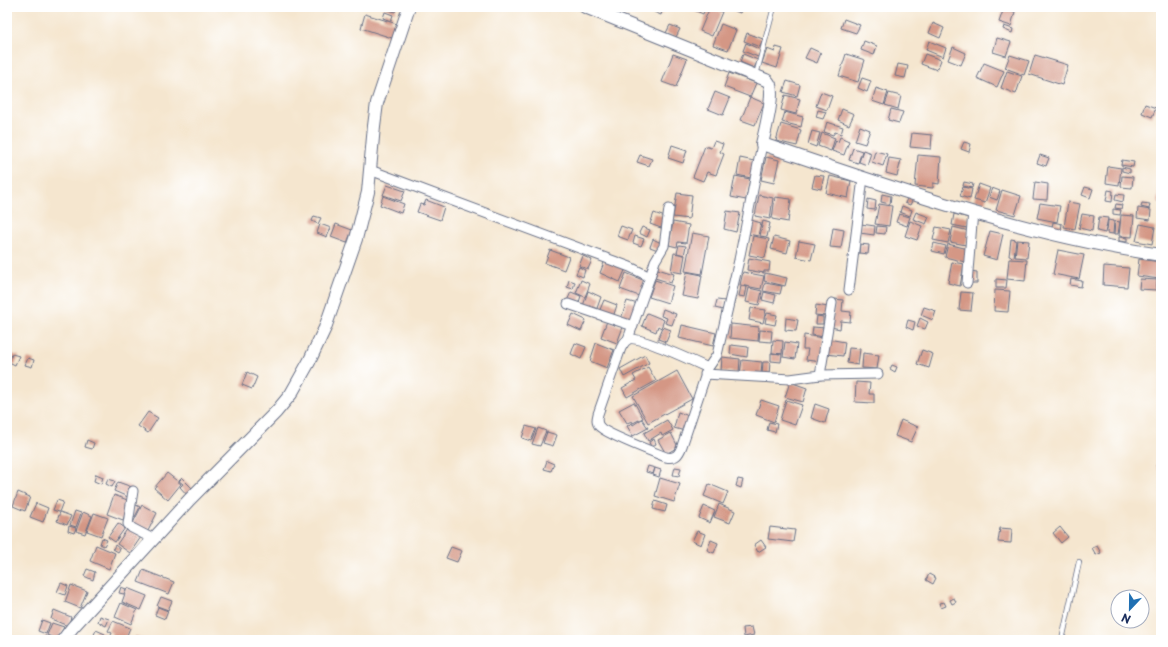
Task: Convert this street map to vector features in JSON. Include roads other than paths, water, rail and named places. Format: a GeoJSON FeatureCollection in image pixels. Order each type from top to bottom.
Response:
{"type":"FeatureCollection","features":[{"type":"Feature","properties":{"kind":"street"},"geometry":{"type":"LineString","coordinates":[[63,640],[72,628],[206,482],[276,412],[288,398],[309,362],[325,328],[349,259],[366,201],[377,103],[409,7]]}},
{"type":"Feature","properties":{"kind":"street"},"geometry":{"type":"LineString","coordinates":[[585,7],[756,75],[766,80],[770,85],[770,104],[719,350],[713,362],[706,371],[680,452],[672,458],[666,458],[602,430],[598,426],[597,420],[621,348],[624,342],[628,339],[655,261],[664,246],[669,209]]}},
{"type":"Feature","properties":{"kind":"street"},"geometry":{"type":"LineString","coordinates":[[762,144],[863,178],[1000,221],[1076,240],[1161,255]]}},
{"type":"Feature","properties":{"kind":"street"},"geometry":{"type":"LineString","coordinates":[[370,170],[630,267],[650,277]]}},
{"type":"Feature","properties":{"kind":"street"},"geometry":{"type":"LineString","coordinates":[[849,290],[863,178]]}},
{"type":"Feature","properties":{"kind":"street"},"geometry":{"type":"LineString","coordinates":[[967,283],[973,212]]}},
{"type":"Feature","properties":{"kind":"street"},"geometry":{"type":"LineString","coordinates":[[820,375],[832,303]]}},
{"type":"Feature","properties":{"kind":"street"},"geometry":{"type":"LineString","coordinates":[[568,304],[633,326]]}},
{"type":"Feature","properties":{"kind":"street"},"geometry":{"type":"LineString","coordinates":[[628,339],[635,339],[648,343],[706,371],[790,378],[820,375],[878,374]]}},
{"type":"Feature","properties":{"kind":"street"},"geometry":{"type":"LineString","coordinates":[[133,491],[128,524],[132,528],[153,539]]}},
{"type":"Feature","properties":{"kind":"lane"},"geometry":{"type":"LineString","coordinates":[[756,75],[774,7]]}},
{"type":"Feature","properties":{"kind":"lane"},"geometry":{"type":"LineString","coordinates":[[1062,640],[1079,562]]}}]}
